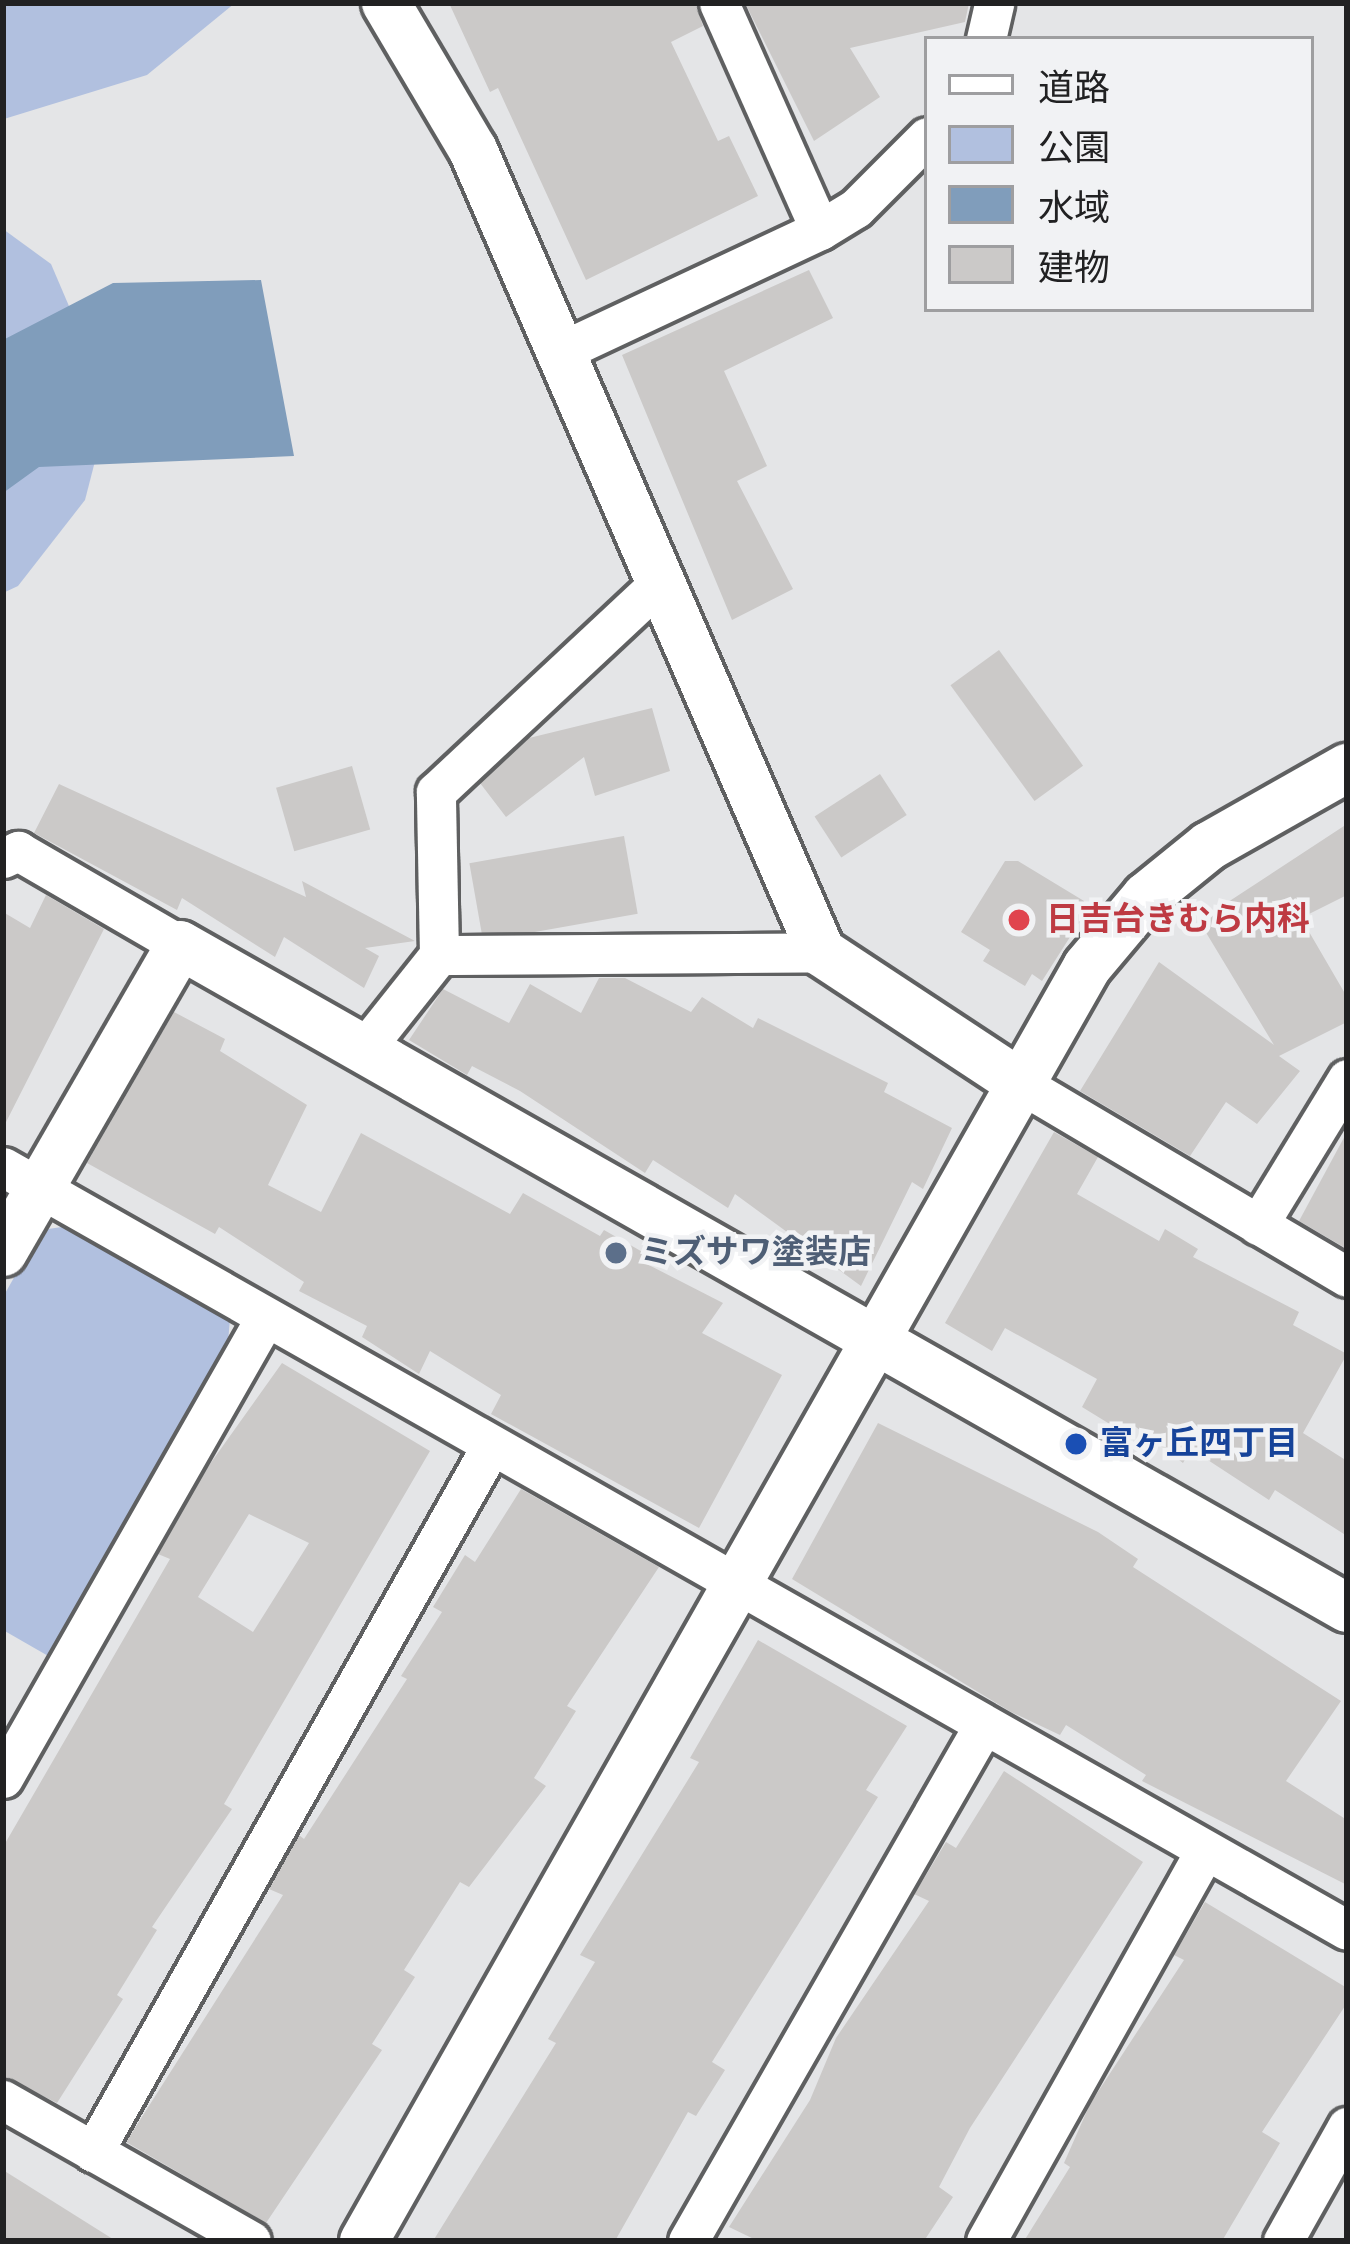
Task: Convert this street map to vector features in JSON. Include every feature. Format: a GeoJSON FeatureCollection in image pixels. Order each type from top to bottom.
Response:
{"type":"FeatureCollection","features":[{"type":"Feature","properties":{"kind":"street"},"geometry":{"type":"LineString","coordinates":[[386,3],[456,115],[564,350],[657,585],[820,952],[1022,1084],[1347,1277]]}},
{"type":"Feature","properties":{"kind":"street"},"geometry":{"type":"LineString","coordinates":[[719,3],[820,230]]}},
{"type":"Feature","properties":{"kind":"street"},"geometry":{"type":"LineString","coordinates":[[987,36],[994,3]]}},
{"type":"Feature","properties":{"kind":"street"},"geometry":{"type":"LineString","coordinates":[[564,350],[820,230],[856,208],[924,140]]}},
{"type":"Feature","properties":{"kind":"street"},"geometry":{"type":"LineString","coordinates":[[365,1048],[440,955],[436,791],[657,585]]}},
{"type":"Feature","properties":{"kind":"street"},"geometry":{"type":"LineString","coordinates":[[364,2241],[1088,967],[1146,897],[1209,846],[1347,768]]}},
{"type":"Feature","properties":{"kind":"street"},"geometry":{"type":"LineString","coordinates":[[3,858],[18,850],[1347,1608]]}},
{"type":"Feature","properties":{"kind":"street"},"geometry":{"type":"LineString","coordinates":[[3,1252],[21,1178],[180,945]]}},
{"type":"Feature","properties":{"kind":"street"},"geometry":{"type":"LineString","coordinates":[[440,955],[820,952]]}},
{"type":"Feature","properties":{"kind":"street"},"geometry":{"type":"LineString","coordinates":[[1258,1226],[1347,1079]]}},
{"type":"Feature","properties":{"kind":"street"},"geometry":{"type":"LineString","coordinates":[[21,1178],[982,1728],[1347,1930]]}},
{"type":"Feature","properties":{"kind":"street"},"geometry":{"type":"LineString","coordinates":[[3,1778],[264,1320]]}},
{"type":"Feature","properties":{"kind":"street"},"geometry":{"type":"LineString","coordinates":[[93,2152],[490,1448]]}},
{"type":"Feature","properties":{"kind":"street"},"geometry":{"type":"LineString","coordinates":[[688,2241],[982,1728]]}},
{"type":"Feature","properties":{"kind":"street"},"geometry":{"type":"LineString","coordinates":[[986,2241],[1204,1852]]}},
{"type":"Feature","properties":{"kind":"street"},"geometry":{"type":"LineString","coordinates":[[3,2100],[251,2241]]}},
{"type":"Feature","properties":{"kind":"street"},"geometry":{"type":"LineString","coordinates":[[1283,2241],[1347,2127]]}},
{"type":"Feature","properties":{"kind":"green space"},"geometry":{"type":"Polygon","coordinates":[[[3,3],[235,3],[147,75],[4,119],[3,3]]]}},
{"type":"Feature","properties":{"kind":"green space"},"geometry":{"type":"Polygon","coordinates":[[[3,229],[51,264],[95,367],[101,438],[85,500],[18,586],[3,593],[3,229]]]}},
{"type":"Feature","properties":{"kind":"green space"},"geometry":{"type":"Polygon","coordinates":[[[69,1226],[230,1319],[228,1342],[50,1657],[3,1630],[3,1297],[41,1230],[69,1226]]]}},
{"type":"Feature","properties":{"kind":"water"},"geometry":{"type":"Polygon","coordinates":[[[261,280],[294,456],[39,467],[3,493],[3,340],[113,283],[261,280]]]}},
{"type":"Feature","properties":{"kind":"building"},"geometry":{"type":"Polygon","coordinates":[[[449,3],[695,3],[703,26],[671,42],[718,141],[729,136],[758,196],[586,280],[498,88],[490,92],[449,3]]]}},
{"type":"Feature","properties":{"kind":"building"},"geometry":{"type":"Polygon","coordinates":[[[745,3],[969,3],[965,22],[850,48],[880,97],[814,141],[745,3]]]}},
{"type":"Feature","properties":{"kind":"building"},"geometry":{"type":"Polygon","coordinates":[[[809,270],[833,318],[724,371],[767,466],[737,481],[793,589],[732,620],[622,355],[809,270]]]}},
{"type":"Feature","properties":{"kind":"building"},"geometry":{"type":"Polygon","coordinates":[[[999,650],[1083,766],[1035,801],[950,685],[999,650]]]}},
{"type":"Feature","properties":{"kind":"building"},"geometry":{"type":"Polygon","coordinates":[[[652,708],[670,771],[595,796],[584,757],[506,817],[480,783],[529,738],[652,708]]]}},
{"type":"Feature","properties":{"kind":"building"},"geometry":{"type":"Polygon","coordinates":[[[352,766],[370,829],[294,851],[276,788],[352,766]]]}},
{"type":"Feature","properties":{"kind":"building"},"geometry":{"type":"Polygon","coordinates":[[[880,774],[907,815],[841,858],[815,816],[880,774]]]}},
{"type":"Feature","properties":{"kind":"building"},"geometry":{"type":"Polygon","coordinates":[[[59,784],[306,897],[302,881],[415,941],[365,948],[379,956],[364,988],[284,937],[275,957],[182,898],[177,910],[34,833],[59,784]]]}},
{"type":"Feature","properties":{"kind":"building"},"geometry":{"type":"Polygon","coordinates":[[[1347,824],[1347,895],[1301,918],[1347,997],[1347,1022],[1279,1056],[1300,1071],[1257,1124],[1226,1102],[1190,1156],[1080,1091],[1159,962],[1274,1045],[1199,921],[1347,824]]]}},
{"type":"Feature","properties":{"kind":"building"},"geometry":{"type":"Polygon","coordinates":[[[624,836],[638,914],[483,941],[469,863],[624,836]]]}},
{"type":"Feature","properties":{"kind":"building"},"geometry":{"type":"Polygon","coordinates":[[[1005,861],[1018,861],[1084,901],[1084,915],[1042,981],[1032,974],[1025,986],[983,961],[990,950],[961,932],[1005,861]]]}},
{"type":"Feature","properties":{"kind":"building"},"geometry":{"type":"Polygon","coordinates":[[[46,895],[104,929],[3,1128],[3,912],[30,928],[46,895]]]}},
{"type":"Feature","properties":{"kind":"building"},"geometry":{"type":"Polygon","coordinates":[[[599,978],[625,978],[691,1012],[702,997],[753,1028],[758,1018],[888,1083],[884,1092],[952,1128],[923,1189],[912,1182],[861,1286],[735,1194],[728,1208],[653,1160],[645,1173],[520,1091],[472,1066],[467,1075],[409,1040],[443,989],[509,1023],[530,984],[581,1013],[599,978]]]}},
{"type":"Feature","properties":{"kind":"building"},"geometry":{"type":"Polygon","coordinates":[[[174,1012],[225,1039],[220,1051],[307,1105],[268,1185],[321,1212],[361,1133],[510,1214],[523,1193],[600,1236],[604,1230],[646,1254],[641,1261],[723,1303],[702,1333],[782,1375],[699,1528],[491,1414],[501,1395],[430,1351],[419,1374],[362,1337],[367,1326],[299,1291],[304,1282],[219,1227],[215,1234],[87,1163],[174,1012]]]}},
{"type":"Feature","properties":{"kind":"building"},"geometry":{"type":"Polygon","coordinates":[[[1054,1132],[1098,1157],[1077,1194],[1159,1241],[1165,1229],[1198,1249],[1193,1257],[1299,1312],[1293,1325],[1347,1354],[1303,1433],[1347,1461],[1347,1536],[1275,1490],[1269,1500],[1191,1449],[1183,1463],[1132,1424],[1126,1434],[1082,1407],[1097,1379],[1005,1328],[992,1351],[945,1323],[1054,1132]]]}},
{"type":"Feature","properties":{"kind":"building"},"geometry":{"type":"Polygon","coordinates":[[[1347,1132],[1347,1249],[1299,1221],[1347,1132]]]}},
{"type":"Feature","properties":{"kind":"building"},"geometry":{"type":"Polygon","coordinates":[[[282,1363],[430,1451],[224,1804],[232,1809],[152,1927],[157,1930],[117,1995],[123,1999],[57,2103],[3,2076],[3,1847],[170,1559],[158,1554],[205,1471],[282,1363]],[[249,1514],[198,1597],[253,1632],[309,1543],[249,1514]]]}},
{"type":"Feature","properties":{"kind":"building"},"geometry":{"type":"Polygon","coordinates":[[[878,1423],[1098,1532],[1138,1559],[1133,1567],[1341,1701],[1286,1781],[1347,1820],[1347,1885],[1142,1781],[1146,1775],[1066,1725],[1060,1735],[1011,1712],[792,1579],[878,1423]]]}},
{"type":"Feature","properties":{"kind":"building"},"geometry":{"type":"Polygon","coordinates":[[[521,1489],[659,1567],[567,1706],[576,1711],[534,1778],[546,1786],[469,1887],[460,1882],[404,1970],[415,1977],[372,2044],[382,2050],[266,2223],[126,2142],[283,1895],[269,1889],[299,1835],[304,1839],[407,1679],[401,1676],[442,1612],[433,1607],[465,1555],[475,1562],[521,1489]]]}},
{"type":"Feature","properties":{"kind":"building"},"geometry":{"type":"Polygon","coordinates":[[[758,1640],[907,1726],[866,1790],[878,1797],[712,2062],[725,2070],[696,2116],[688,2112],[615,2241],[433,2241],[556,2043],[548,2039],[595,1962],[580,1955],[699,1762],[690,1758],[758,1640]]]}},
{"type":"Feature","properties":{"kind":"building"},"geometry":{"type":"Polygon","coordinates":[[[1004,1771],[1143,1862],[970,2128],[939,2187],[953,2197],[924,2241],[758,2241],[729,2227],[810,2100],[836,2038],[929,1901],[914,1894],[946,1842],[956,1848],[1004,1771]]]}},
{"type":"Feature","properties":{"kind":"building"},"geometry":{"type":"Polygon","coordinates":[[[1205,1902],[1347,1988],[1347,2003],[1262,2132],[1280,2143],[1222,2241],[1024,2241],[1070,2167],[1064,2163],[1090,2104],[1184,1960],[1174,1955],[1205,1902]]]}},
{"type":"Feature","properties":{"kind":"building"},"geometry":{"type":"Polygon","coordinates":[[[3,2170],[116,2241],[3,2241],[3,2170]]]}},
{"type":"Feature","properties":{"kind":"place","name":"日吉台きむら内科"},"geometry":{"type":"Point","coordinates":[1019,920]}},
{"type":"Feature","properties":{"kind":"place","name":"ミズサワ塗装店"},"geometry":{"type":"Point","coordinates":[616,1253]}},
{"type":"Feature","properties":{"kind":"place","name":"富ヶ丘四丁目"},"geometry":{"type":"Point","coordinates":[1076,1444]}}]}
